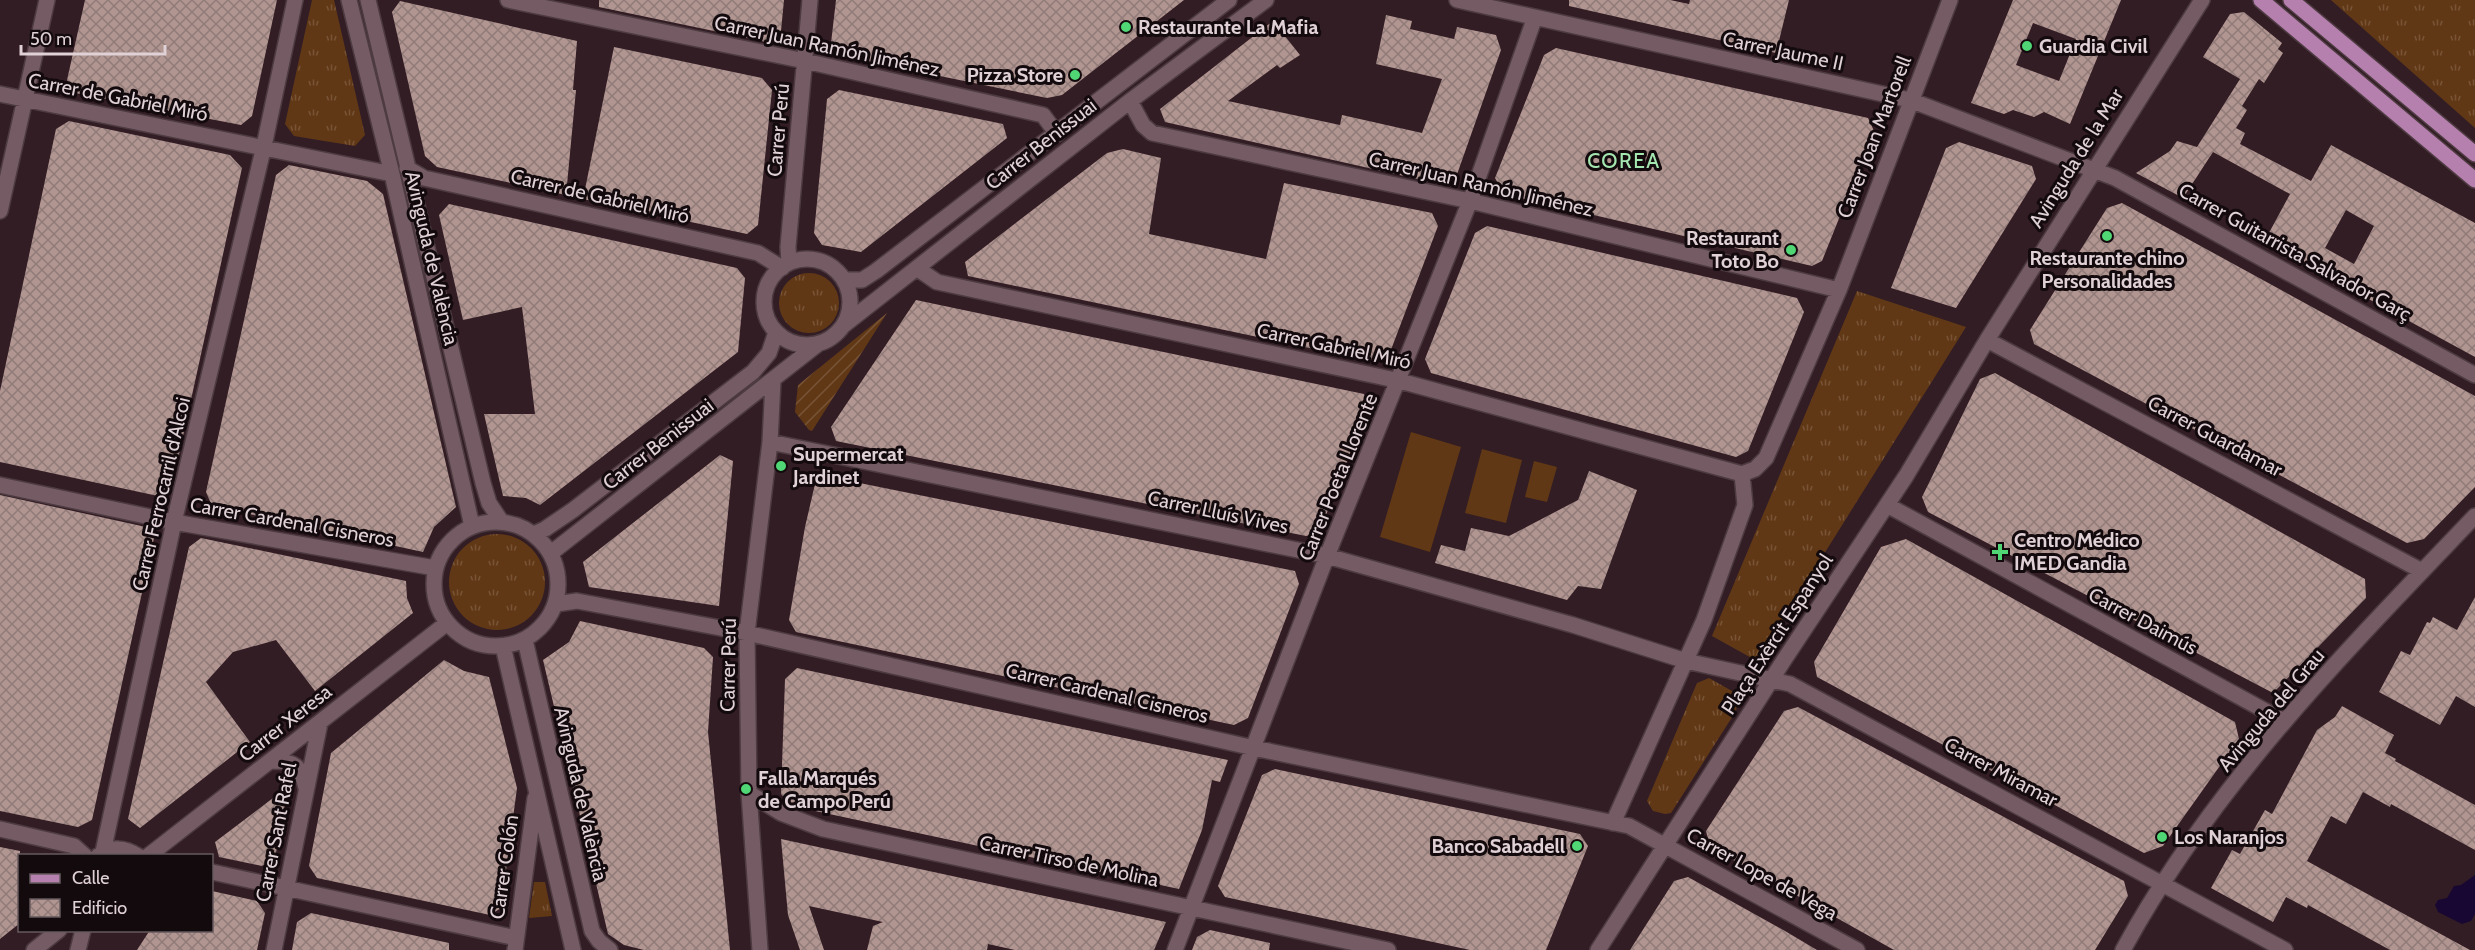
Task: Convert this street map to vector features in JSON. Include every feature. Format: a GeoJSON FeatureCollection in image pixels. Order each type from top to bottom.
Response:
{"type":"FeatureCollection","features":[{"type":"Feature","properties":{"kind":"main road"},"geometry":{"type":"LineString","coordinates":[[2261,0],[2475,180]]}},
{"type":"Feature","properties":{"kind":"main road"},"geometry":{"type":"LineString","coordinates":[[2291,0],[2475,154]]}},
{"type":"Feature","properties":{"kind":"street"},"geometry":{"type":"LineString","coordinates":[[0,212],[47,0]]}},
{"type":"Feature","properties":{"kind":"street","name":"Carrer Ferrocarril d'Alcoi"},"geometry":{"type":"LineString","coordinates":[[101,854],[174,522],[264,146],[295,0]]}},
{"type":"Feature","properties":{"kind":"street","name":"Avinguda de València"},"geometry":{"type":"LineString","coordinates":[[349,0],[392,174],[472,526]]}},
{"type":"Feature","properties":{"kind":"street","name":"Carrer Juan Ramón Jiménez"},"geometry":{"type":"LineString","coordinates":[[508,0],[805,61],[1043,115],[1057,134]]}},
{"type":"Feature","properties":{"kind":"street","name":"Carrer Perú"},"geometry":{"type":"LineString","coordinates":[[785,266],[810,0]]}},
{"type":"Feature","properties":{"kind":"street","name":"Carrer Benissuai"},"geometry":{"type":"LineString","coordinates":[[844,280],[862,280],[876,271],[1229,0]]}},
{"type":"Feature","properties":{"kind":"street","name":"Carrer Benissuai"},"geometry":{"type":"LineString","coordinates":[[844,325],[1130,100],[1266,0]]}},
{"type":"Feature","properties":{"kind":"street","name":"Carrer Jaume II"},"geometry":{"type":"LineString","coordinates":[[1457,0],[1513,6],[1535,17],[1911,100],[2093,169]]}},
{"type":"Feature","properties":{"kind":"street","name":"Carrer Joan Martorell"},"geometry":{"type":"LineString","coordinates":[[1839,290],[1950,0]]}},
{"type":"Feature","properties":{"kind":"street","name":"Avinguda de la Mar"},"geometry":{"type":"LineString","coordinates":[[1987,340],[2093,169],[2202,0]]}},
{"type":"Feature","properties":{"kind":"street","name":"Avinguda de València"},"geometry":{"type":"LineString","coordinates":[[372,4],[407,168],[483,483],[489,503],[501,522]]}},
{"type":"Feature","properties":{"kind":"street","name":"Carrer Poeta Llorente"},"geometry":{"type":"LineString","coordinates":[[1175,950],[1328,556],[1400,381],[1470,201],[1535,17]]}},
{"type":"Feature","properties":{"kind":"street","name":"Carrer de Gabriel Miró"},"geometry":{"type":"LineString","coordinates":[[0,94],[264,146],[392,174]]}},
{"type":"Feature","properties":{"kind":"street","name":"Carrer Juan Ramón Jiménez"},"geometry":{"type":"LineString","coordinates":[[1130,100],[1143,125],[1152,133],[1470,201],[1839,290]]}},
{"type":"Feature","properties":{"kind":"street","name":"Carrer de Gabriel Miró"},"geometry":{"type":"LineString","coordinates":[[407,168],[424,178],[758,253],[785,266]]}},
{"type":"Feature","properties":{"kind":"street","name":"Carrer Guitarrista Salvador Garç"},"geometry":{"type":"LineString","coordinates":[[2093,169],[2475,375]]}},
{"type":"Feature","properties":{"kind":"street"},"geometry":{"type":"LineString","coordinates":[[814,260],[837,270],[844,280],[850,303],[844,325],[837,333],[818,344],[802,345],[788,341],[776,332],[769,322],[764,299],[773,276],[785,266],[814,260]]}},
{"type":"Feature","properties":{"kind":"street","name":"Carrer Gabriel Miró"},"geometry":{"type":"LineString","coordinates":[[918,269],[936,282],[1400,381],[1742,474]]}},
{"type":"Feature","properties":{"kind":"street"},"geometry":{"type":"LineString","coordinates":[[1613,823],[1704,620],[1745,506],[1742,474],[1755,469],[1766,458],[1839,290]]}},
{"type":"Feature","properties":{"kind":"street","name":"Carrer Benissuai"},"geometry":{"type":"LineString","coordinates":[[534,534],[573,510],[753,372],[769,353],[776,332]]}},
{"type":"Feature","properties":{"kind":"street","name":"Plaça Exèrcit Espanyol"},"geometry":{"type":"LineString","coordinates":[[1598,950],[1772,678],[1887,506],[1987,340]]}},
{"type":"Feature","properties":{"kind":"street","name":"Carrer Guardamar"},"geometry":{"type":"LineString","coordinates":[[1987,340],[2422,571]]}},
{"type":"Feature","properties":{"kind":"street","name":"Carrer Benissuai"},"geometry":{"type":"LineString","coordinates":[[551,554],[818,344]]}},
{"type":"Feature","properties":{"kind":"street","name":"Carrer Perú"},"geometry":{"type":"LineString","coordinates":[[760,950],[749,793],[747,633],[770,442],[773,381]]}},
{"type":"Feature","properties":{"kind":"street","name":"Carrer Lluís Vives"},"geometry":{"type":"LineString","coordinates":[[770,442],[1328,556],[1574,625],[1686,661]]}},
{"type":"Feature","properties":{"kind":"street","name":"Carrer Cardenal Cisneros"},"geometry":{"type":"LineString","coordinates":[[0,485],[174,522],[435,568]]}},
{"type":"Feature","properties":{"kind":"street","name":"Carrer Daimús"},"geometry":{"type":"LineString","coordinates":[[1887,506],[2284,721]]}},
{"type":"Feature","properties":{"kind":"street","name":"Avinguda del Grau"},"geometry":{"type":"LineString","coordinates":[[2123,950],[2163,882],[2284,721],[2475,516]]}},
{"type":"Feature","properties":{"kind":"street"},"geometry":{"type":"LineString","coordinates":[[501,522],[519,525],[534,534],[551,554],[558,570],[559,587],[556,604],[549,618],[525,640],[503,646],[472,642],[447,623],[435,597],[435,568],[449,543],[472,526],[501,522]]}},
{"type":"Feature","properties":{"kind":"street","name":"Carrer Cardenal Cisneros"},"geometry":{"type":"LineString","coordinates":[[556,604],[577,601],[747,633],[1254,748],[1613,823],[1648,834]]}},
{"type":"Feature","properties":{"kind":"street","name":"Carrer Xeresa"},"geometry":{"type":"LineString","coordinates":[[149,854],[447,623]]}},
{"type":"Feature","properties":{"kind":"street","name":"Avinguda de València"},"geometry":{"type":"LineString","coordinates":[[525,640],[592,931],[610,950]]}},
{"type":"Feature","properties":{"kind":"street"},"geometry":{"type":"LineString","coordinates":[[503,646],[573,950]]}},
{"type":"Feature","properties":{"kind":"street","name":"Carrer Miramar"},"geometry":{"type":"LineString","coordinates":[[1686,661],[1742,675],[1772,678],[1802,690],[2163,882],[2276,948]]}},
{"type":"Feature","properties":{"kind":"street","name":"Carrer Sant Rafel"},"geometry":{"type":"LineString","coordinates":[[274,950],[320,723]]}},
{"type":"Feature","properties":{"kind":"street"},"geometry":{"type":"LineString","coordinates":[[272,761],[289,760],[296,764],[302,772],[306,788]]}},
{"type":"Feature","properties":{"kind":"street","name":"Carrer Colón"},"geometry":{"type":"LineString","coordinates":[[515,944],[536,789]]}},
{"type":"Feature","properties":{"kind":"street","name":"Carrer Tirso de Molina"},"geometry":{"type":"LineString","coordinates":[[749,793],[781,813],[823,829],[1388,950]]}},
{"type":"Feature","properties":{"kind":"street"},"geometry":{"type":"LineString","coordinates":[[0,830],[74,846],[84,854]]}},
{"type":"Feature","properties":{"kind":"street","name":"Carrer Lope de Vega"},"geometry":{"type":"LineString","coordinates":[[1648,834],[1857,950]]}},
{"type":"Feature","properties":{"kind":"street"},"geometry":{"type":"LineString","coordinates":[[101,854],[120,848],[135,854]]}},
{"type":"Feature","properties":{"kind":"street"},"geometry":{"type":"LineString","coordinates":[[213,873],[515,944]]}},
{"type":"Feature","properties":{"kind":"street"},"geometry":{"type":"LineString","coordinates":[[34,950],[56,932]]}},
{"type":"Feature","properties":{"kind":"street"},"geometry":{"type":"LineString","coordinates":[[78,950],[82,932]]}},
{"type":"Feature","properties":{"kind":"green space"},"geometry":{"type":"Polygon","coordinates":[[[312,0],[334,0],[365,135],[355,146],[294,136],[285,124],[312,0]]]}},
{"type":"Feature","properties":{"kind":"green space"},"geometry":{"type":"Polygon","coordinates":[[[2331,0],[2475,0],[2475,128],[2331,0]]]}},
{"type":"Feature","properties":{"kind":"green space"},"geometry":{"type":"Polygon","coordinates":[[[809,273],[821,275],[834,286],[839,303],[837,315],[826,328],[809,333],[797,331],[784,320],[779,303],[781,291],[792,278],[809,273]]]}},
{"type":"Feature","properties":{"kind":"green space"},"geometry":{"type":"Polygon","coordinates":[[[1857,291],[1966,327],[1757,661],[1712,636],[1857,291]]]}},
{"type":"Feature","properties":{"kind":"green space"},"geometry":{"type":"Polygon","coordinates":[[[887,313],[812,431],[809,430],[795,412],[798,385],[887,313]]]}},
{"type":"Feature","properties":{"kind":"green space"},"geometry":{"type":"Polygon","coordinates":[[[1411,432],[1461,447],[1430,552],[1380,537],[1411,432]]]}},
{"type":"Feature","properties":{"kind":"green space"},"geometry":{"type":"Polygon","coordinates":[[[1482,449],[1522,460],[1506,523],[1465,513],[1482,449]]]}},
{"type":"Feature","properties":{"kind":"green space"},"geometry":{"type":"Polygon","coordinates":[[[1534,461],[1557,467],[1547,502],[1525,497],[1534,461]]]}},
{"type":"Feature","properties":{"kind":"green space"},"geometry":{"type":"Polygon","coordinates":[[[497,534],[515,538],[531,548],[541,564],[545,582],[541,600],[531,616],[515,626],[497,630],[479,626],[463,616],[453,600],[449,582],[453,564],[463,548],[479,538],[497,534]]]}},
{"type":"Feature","properties":{"kind":"green space"},"geometry":{"type":"Polygon","coordinates":[[[1709,678],[1739,695],[1736,711],[1671,813],[1653,811],[1647,801],[1697,683],[1709,678]]]}},
{"type":"Feature","properties":{"kind":"green space"},"geometry":{"type":"Polygon","coordinates":[[[534,882],[545,882],[552,916],[529,918],[534,882]]]}},
{"type":"Feature","properties":{"kind":"shaded area"},"geometry":{"type":"Polygon","coordinates":[[[2475,875],[2475,914],[2471,921],[2462,924],[2438,912],[2435,905],[2438,900],[2447,898],[2454,886],[2461,885],[2475,875]]]}},
{"type":"Feature","properties":{"kind":"building"},"geometry":{"type":"Polygon","coordinates":[[[85,0],[277,0],[252,116],[241,125],[75,93],[67,80],[85,0]]]}},
{"type":"Feature","properties":{"kind":"building"},"geometry":{"type":"Polygon","coordinates":[[[599,0],[784,0],[781,31],[766,42],[599,7],[599,0]]]}},
{"type":"Feature","properties":{"kind":"building"},"geometry":{"type":"Polygon","coordinates":[[[836,0],[1184,0],[1062,95],[1047,98],[842,56],[831,43],[836,0]]]}},
{"type":"Feature","properties":{"kind":"building"},"geometry":{"type":"Polygon","coordinates":[[[1569,0],[1670,0],[1689,4],[1690,0],[1789,0],[1776,53],[1569,6],[1569,0]]]}},
{"type":"Feature","properties":{"kind":"building"},"geometry":{"type":"Polygon","coordinates":[[[2013,0],[2121,0],[2070,124],[2044,112],[2034,117],[2013,110],[2004,114],[1971,103],[2013,0]],[[2033,23],[2016,65],[2059,81],[2076,39],[2033,23]]]}},
{"type":"Feature","properties":{"kind":"building"},"geometry":{"type":"Polygon","coordinates":[[[400,1],[577,41],[573,90],[576,90],[566,195],[437,167],[425,156],[392,12],[400,1]]]}},
{"type":"Feature","properties":{"kind":"building"},"geometry":{"type":"Polygon","coordinates":[[[2244,12],[2282,43],[2278,49],[2283,53],[2264,83],[2259,79],[2242,106],[2247,110],[2236,128],[2245,133],[2240,144],[2311,181],[2331,145],[2475,223],[2475,357],[2264,242],[2290,194],[2213,152],[2183,198],[2136,173],[2170,151],[2177,141],[2197,147],[2240,79],[2203,57],[2230,14],[2244,12]],[[2346,210],[2325,248],[2354,264],[2374,226],[2346,210]]]}},
{"type":"Feature","properties":{"kind":"building"},"geometry":{"type":"Polygon","coordinates":[[[1386,15],[1412,21],[1410,29],[1454,39],[1457,27],[1496,35],[1501,50],[1455,180],[1444,185],[1165,122],[1160,109],[1273,21],[1300,55],[1280,68],[1277,65],[1228,101],[1340,125],[1342,115],[1422,133],[1442,79],[1376,64],[1386,15]]]}},
{"type":"Feature","properties":{"kind":"building"},"geometry":{"type":"Polygon","coordinates":[[[614,47],[762,78],[772,90],[758,225],[747,234],[583,199],[614,47]]]}},
{"type":"Feature","properties":{"kind":"building"},"geometry":{"type":"Polygon","coordinates":[[[1556,48],[1868,118],[1874,131],[1822,261],[1812,266],[1504,194],[1495,178],[1544,55],[1556,48]]]}},
{"type":"Feature","properties":{"kind":"building"},"geometry":{"type":"Polygon","coordinates":[[[839,90],[1003,124],[1007,138],[861,252],[822,245],[814,233],[827,99],[839,90]]]}},
{"type":"Feature","properties":{"kind":"building"},"geometry":{"type":"Polygon","coordinates":[[[69,121],[230,155],[242,168],[172,486],[158,496],[0,462],[0,391],[56,129],[69,121]]]}},
{"type":"Feature","properties":{"kind":"building"},"geometry":{"type":"Polygon","coordinates":[[[1959,142],[2032,166],[2036,179],[1956,308],[1891,288],[1946,148],[1959,142]]]}},
{"type":"Feature","properties":{"kind":"building"},"geometry":{"type":"Polygon","coordinates":[[[1123,149],[1161,158],[1149,234],[1266,259],[1284,183],[1432,213],[1438,226],[1389,355],[1376,362],[968,276],[965,262],[1107,153],[1123,149]]]}},
{"type":"Feature","properties":{"kind":"building"},"geometry":{"type":"Polygon","coordinates":[[[289,165],[367,181],[383,194],[456,507],[434,527],[423,552],[212,506],[206,492],[276,175],[289,165]]]}},
{"type":"Feature","properties":{"kind":"building"},"geometry":{"type":"Polygon","coordinates":[[[2122,203],[2475,396],[2475,487],[2424,539],[2407,543],[2034,344],[2030,330],[2107,208],[2122,203]]]}},
{"type":"Feature","properties":{"kind":"building"},"geometry":{"type":"Polygon","coordinates":[[[449,204],[737,268],[745,278],[738,352],[540,505],[526,498],[503,496],[484,414],[535,414],[522,307],[463,320],[439,215],[449,204]]]}},
{"type":"Feature","properties":{"kind":"building"},"geometry":{"type":"Polygon","coordinates":[[[1487,226],[1797,298],[1804,312],[1748,451],[1736,457],[1431,373],[1425,359],[1475,233],[1487,226]]]}},
{"type":"Feature","properties":{"kind":"building"},"geometry":{"type":"Polygon","coordinates":[[[916,300],[1364,394],[1369,405],[1319,533],[1306,536],[836,441],[831,427],[916,300]]]}},
{"type":"Feature","properties":{"kind":"building"},"geometry":{"type":"Polygon","coordinates":[[[1995,373],[2365,579],[2366,598],[2273,693],[1928,512],[1922,497],[1980,379],[1995,373]]]}},
{"type":"Feature","properties":{"kind":"building"},"geometry":{"type":"Polygon","coordinates":[[[720,455],[733,461],[719,606],[589,587],[583,562],[720,455]]]}},
{"type":"Feature","properties":{"kind":"building"},"geometry":{"type":"Polygon","coordinates":[[[1589,471],[1637,490],[1601,589],[1578,586],[1567,600],[1435,563],[1441,545],[1465,551],[1471,528],[1509,536],[1578,500],[1589,471]]]}},
{"type":"Feature","properties":{"kind":"building"},"geometry":{"type":"Polygon","coordinates":[[[825,476],[1295,571],[1299,584],[1248,718],[1234,725],[796,632],[789,620],[805,527],[815,484],[825,476]]]}},
{"type":"Feature","properties":{"kind":"building"},"geometry":{"type":"Polygon","coordinates":[[[0,495],[146,527],[154,538],[92,820],[78,827],[0,811],[0,495]]]}},
{"type":"Feature","properties":{"kind":"building"},"geometry":{"type":"Polygon","coordinates":[[[201,538],[406,581],[407,598],[413,613],[315,691],[276,640],[233,652],[206,682],[250,742],[140,828],[128,819],[189,547],[201,538]]]}},
{"type":"Feature","properties":{"kind":"building"},"geometry":{"type":"Polygon","coordinates":[[[1906,539],[2235,722],[2239,739],[2163,846],[2144,853],[1817,677],[1814,662],[1881,547],[1906,539]]]}},
{"type":"Feature","properties":{"kind":"building"},"geometry":{"type":"Polygon","coordinates":[[[2475,597],[2475,707],[2456,696],[2440,725],[2379,692],[2401,651],[2410,655],[2427,622],[2430,623],[2433,617],[2457,630],[2475,597]]]}},
{"type":"Feature","properties":{"kind":"building"},"geometry":{"type":"Polygon","coordinates":[[[580,621],[704,648],[713,657],[708,732],[730,950],[644,950],[624,945],[608,934],[543,660],[569,642],[580,621]]]}},
{"type":"Feature","properties":{"kind":"building"},"geometry":{"type":"Polygon","coordinates":[[[444,660],[464,671],[489,677],[517,788],[501,908],[490,915],[317,878],[309,866],[331,753],[444,660]]]}},
{"type":"Feature","properties":{"kind":"building"},"geometry":{"type":"Polygon","coordinates":[[[797,668],[1228,760],[1220,782],[1212,780],[1202,830],[1179,889],[792,806],[781,794],[785,679],[797,668]]]}},
{"type":"Feature","properties":{"kind":"building"},"geometry":{"type":"Polygon","coordinates":[[[2342,706],[2394,735],[2385,753],[2396,759],[2395,761],[2475,805],[2475,850],[2391,804],[2390,807],[2363,792],[2346,824],[2331,816],[2307,861],[2470,950],[2390,950],[2308,905],[2307,908],[2286,897],[2273,922],[2211,888],[2232,850],[2240,854],[2265,810],[2272,814],[2317,730],[2335,717],[2342,706]]]}},
{"type":"Feature","properties":{"kind":"building"},"geometry":{"type":"Polygon","coordinates":[[[1798,707],[2124,881],[2128,896],[2095,950],[1894,950],[1710,847],[1706,831],[1784,711],[1798,707]]]}},
{"type":"Feature","properties":{"kind":"building"},"geometry":{"type":"Polygon","coordinates":[[[1275,769],[1580,834],[1588,846],[1546,950],[1470,950],[1225,897],[1218,886],[1262,775],[1275,769]]]}},
{"type":"Feature","properties":{"kind":"building"},"geometry":{"type":"Polygon","coordinates":[[[273,798],[285,805],[275,858],[262,866],[219,857],[215,842],[273,798]]]}},
{"type":"Feature","properties":{"kind":"building"},"geometry":{"type":"Polygon","coordinates":[[[781,839],[1166,922],[1154,950],[1015,950],[988,944],[987,950],[867,950],[873,926],[883,922],[809,906],[824,950],[800,950],[788,915],[781,839]]]}},
{"type":"Feature","properties":{"kind":"building"},"geometry":{"type":"Polygon","coordinates":[[[0,847],[20,851],[20,854],[18,854],[18,925],[0,939],[0,847]]]}},
{"type":"Feature","properties":{"kind":"building"},"geometry":{"type":"Polygon","coordinates":[[[1688,877],[1817,950],[1630,950],[1674,881],[1688,877]]]}},
{"type":"Feature","properties":{"kind":"building"},"geometry":{"type":"Polygon","coordinates":[[[213,891],[257,901],[265,913],[257,950],[137,950],[149,932],[213,932],[213,891]]]}},
{"type":"Feature","properties":{"kind":"building"},"geometry":{"type":"Polygon","coordinates":[[[311,913],[449,943],[449,950],[292,950],[297,922],[311,913]]]}},
{"type":"Feature","properties":{"kind":"building"},"geometry":{"type":"Polygon","coordinates":[[[1210,930],[1270,943],[1269,950],[1192,950],[1197,937],[1210,930]]]}},
{"type":"Feature","properties":{"kind":"place","name":"Restaurante La Mafia"},"geometry":{"type":"Point","coordinates":[1126,27]}},
{"type":"Feature","properties":{"kind":"place","name":"Guardia Civil"},"geometry":{"type":"Point","coordinates":[2027,46]}},
{"type":"Feature","properties":{"kind":"place","name":"Pizza Store"},"geometry":{"type":"Point","coordinates":[1075,75]}},
{"type":"Feature","properties":{"kind":"place","name":"Restaurante chino Personalidades"},"geometry":{"type":"Point","coordinates":[2107,236]}},
{"type":"Feature","properties":{"kind":"place","name":"Restaurant Toto Bo"},"geometry":{"type":"Point","coordinates":[1791,250]}},
{"type":"Feature","properties":{"kind":"place","name":"Supermercat Jardinet"},"geometry":{"type":"Point","coordinates":[781,466]}},
{"type":"Feature","properties":{"kind":"place","name":"Centro Médico IMED Gandia"},"geometry":{"type":"Point","coordinates":[2000,552]}},
{"type":"Feature","properties":{"kind":"place","name":"Falla Marqués de Campo Perú"},"geometry":{"type":"Point","coordinates":[746,789]}},
{"type":"Feature","properties":{"kind":"place","name":"Los Naranjos"},"geometry":{"type":"Point","coordinates":[2162,837]}},
{"type":"Feature","properties":{"kind":"place","name":"Banco Sabadell"},"geometry":{"type":"Point","coordinates":[1577,846]}},
{"type":"Feature","properties":{"kind":"district","name":"COREA"},"geometry":{"type":"Point","coordinates":[1624,161]}}]}
